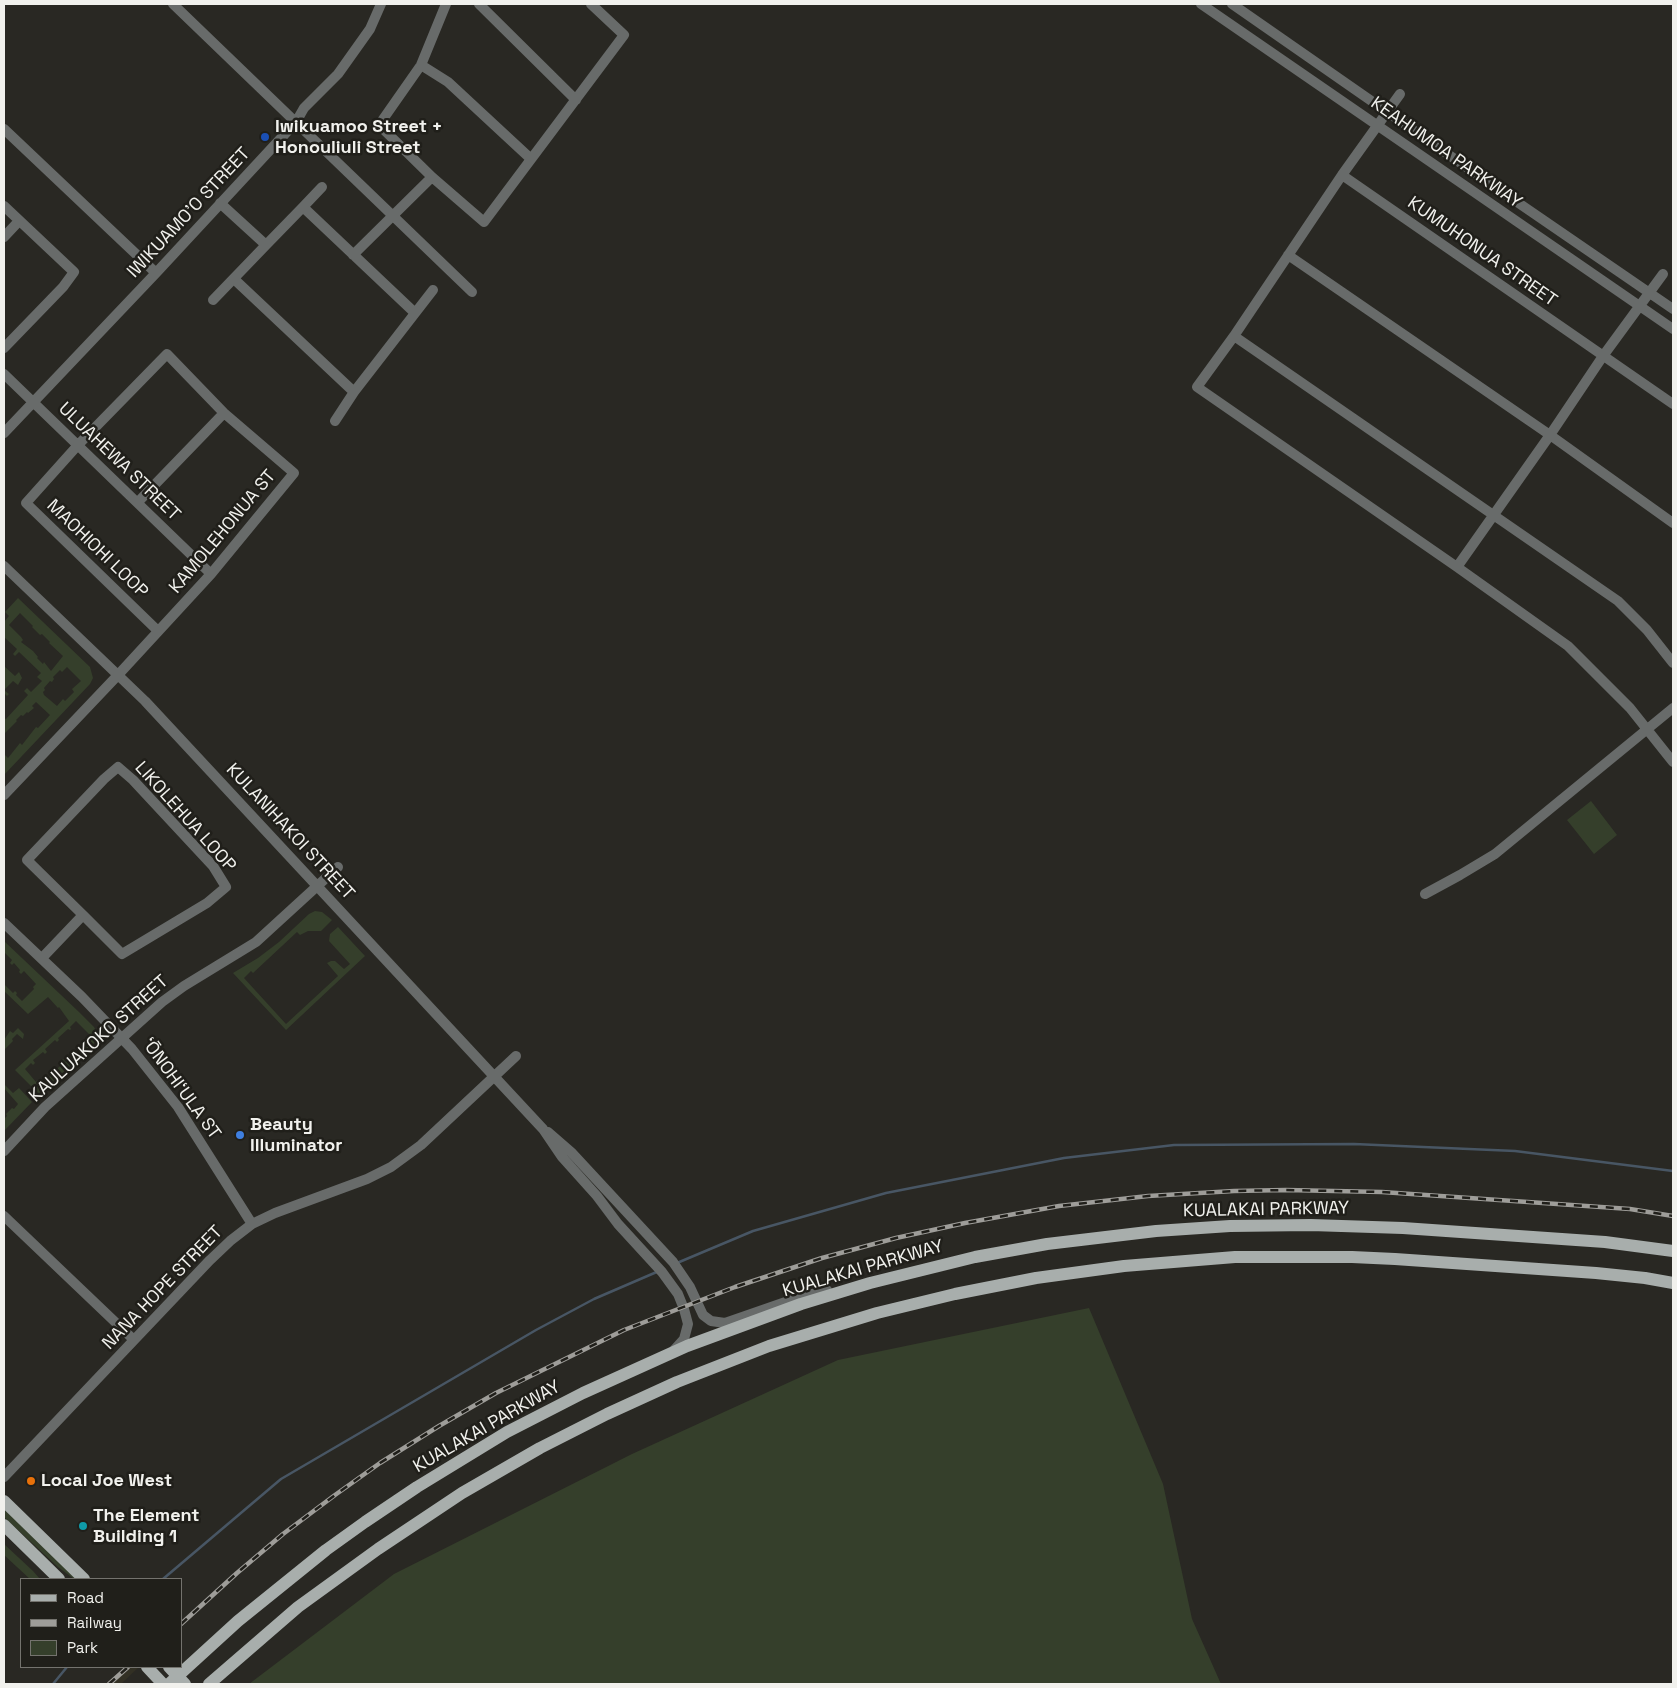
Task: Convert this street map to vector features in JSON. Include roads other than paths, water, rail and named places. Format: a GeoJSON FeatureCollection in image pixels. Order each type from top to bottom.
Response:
{"type":"FeatureCollection","features":[{"type":"Feature","properties":{"kind":"main road","name":"KUALAKAI PARKWAY"},"geometry":{"type":"LineString","coordinates":[[175,1678],[268,1596],[364,1522],[506,1432],[664,1355],[801,1304],[876,1282],[975,1257],[1046,1244],[1156,1231],[1230,1226],[1310,1224],[1403,1228],[1605,1242],[1673,1251]]}},
{"type":"Feature","properties":{"kind":"main road"},"geometry":{"type":"LineString","coordinates":[[209,1684],[298,1607],[378,1549],[462,1493],[540,1448],[614,1410],[677,1382],[769,1346],[862,1317],[946,1296],[1036,1278],[1124,1266],[1235,1257],[1377,1258],[1673,1281]]}},
{"type":"Feature","properties":{"kind":"main road"},"geometry":{"type":"LineString","coordinates":[[4,1501],[83,1578]]}},
{"type":"Feature","properties":{"kind":"main road"},"geometry":{"type":"LineString","coordinates":[[4,1525],[58,1578]]}},
{"type":"Feature","properties":{"kind":"main road"},"geometry":{"type":"LineString","coordinates":[[148,1668],[163,1684]]}},
{"type":"Feature","properties":{"kind":"street"},"geometry":{"type":"LineString","coordinates":[[173,4],[472,292]]}},
{"type":"Feature","properties":{"kind":"street","name":"IWIKUAMO'O STREET"},"geometry":{"type":"LineString","coordinates":[[4,433],[296,122],[304,108],[338,74],[370,29],[381,4]]}},
{"type":"Feature","properties":{"kind":"street"},"geometry":{"type":"LineString","coordinates":[[446,4],[420,65],[379,125],[432,177],[484,222],[624,35],[591,4]]}},
{"type":"Feature","properties":{"kind":"street"},"geometry":{"type":"LineString","coordinates":[[479,4],[576,100]]}},
{"type":"Feature","properties":{"kind":"street","name":"KEAHUMOA PARKWAY"},"geometry":{"type":"LineString","coordinates":[[1201,4],[1673,329]]}},
{"type":"Feature","properties":{"kind":"street","name":"KEAHUMOA PARKWAY"},"geometry":{"type":"LineString","coordinates":[[1232,4],[1673,309]]}},
{"type":"Feature","properties":{"kind":"street"},"geometry":{"type":"LineString","coordinates":[[420,65],[448,82],[530,159]]}},
{"type":"Feature","properties":{"kind":"street"},"geometry":{"type":"LineString","coordinates":[[1400,94],[1342,175],[1234,336],[1197,387],[1568,646],[1630,708],[1673,762]]}},
{"type":"Feature","properties":{"kind":"street"},"geometry":{"type":"LineString","coordinates":[[4,128],[156,273]]}},
{"type":"Feature","properties":{"kind":"street","name":"KUMUHONUA STREET"},"geometry":{"type":"LineString","coordinates":[[1342,175],[1673,404]]}},
{"type":"Feature","properties":{"kind":"street"},"geometry":{"type":"LineString","coordinates":[[353,255],[432,177]]}},
{"type":"Feature","properties":{"kind":"street"},"geometry":{"type":"LineString","coordinates":[[213,300],[322,187]]}},
{"type":"Feature","properties":{"kind":"street"},"geometry":{"type":"LineString","coordinates":[[220,203],[266,245]]}},
{"type":"Feature","properties":{"kind":"street"},"geometry":{"type":"LineString","coordinates":[[4,206],[74,272],[63,287],[4,348]]}},
{"type":"Feature","properties":{"kind":"street"},"geometry":{"type":"LineString","coordinates":[[303,207],[415,314]]}},
{"type":"Feature","properties":{"kind":"street"},"geometry":{"type":"LineString","coordinates":[[4,237],[19,221]]}},
{"type":"Feature","properties":{"kind":"street"},"geometry":{"type":"LineString","coordinates":[[1288,255],[1550,435],[1673,523]]}},
{"type":"Feature","properties":{"kind":"street"},"geometry":{"type":"LineString","coordinates":[[1457,567],[1603,356],[1663,274]]}},
{"type":"Feature","properties":{"kind":"street"},"geometry":{"type":"LineString","coordinates":[[234,279],[354,392]]}},
{"type":"Feature","properties":{"kind":"street"},"geometry":{"type":"LineString","coordinates":[[335,421],[354,392],[433,290]]}},
{"type":"Feature","properties":{"kind":"street"},"geometry":{"type":"LineString","coordinates":[[1234,336],[1618,601],[1647,630],[1673,663]]}},
{"type":"Feature","properties":{"kind":"street","name":"KAMOLEHONUA ST"},"geometry":{"type":"LineString","coordinates":[[6,793],[211,574],[294,473],[224,413],[167,354],[78,445]]}},
{"type":"Feature","properties":{"kind":"street","name":"ULUAHEWA STREET"},"geometry":{"type":"LineString","coordinates":[[4,374],[211,574]]}},
{"type":"Feature","properties":{"kind":"street"},"geometry":{"type":"LineString","coordinates":[[138,502],[224,413]]}},
{"type":"Feature","properties":{"kind":"street","name":"MAOHIOHI LOOP"},"geometry":{"type":"LineString","coordinates":[[78,445],[26,503],[158,631]]}},
{"type":"Feature","properties":{"kind":"street","name":"KULANIHAKOI STREET"},"geometry":{"type":"LineString","coordinates":[[4,566],[118,675],[172,730],[544,1129],[571,1152],[678,1268],[706,1317],[714,1322],[725,1323],[803,1296],[876,1282]]}},
{"type":"Feature","properties":{"kind":"street"},"geometry":{"type":"LineString","coordinates":[[1425,894],[1495,854],[1673,708]]}},
{"type":"Feature","properties":{"kind":"street","name":"LIKOLEHUA LOOP"},"geometry":{"type":"LineString","coordinates":[[118,767],[133,780],[213,866],[226,887],[207,903],[122,954],[83,914],[27,860],[84,799],[118,767]]}},
{"type":"Feature","properties":{"kind":"street","name":"KAULUAKOKO STREET"},"geometry":{"type":"LineString","coordinates":[[4,1150],[45,1107],[169,996],[256,942],[338,867]]}},
{"type":"Feature","properties":{"kind":"street"},"geometry":{"type":"LineString","coordinates":[[42,958],[83,914]]}},
{"type":"Feature","properties":{"kind":"street","name":"‘ŌNOHI‘ULA ST"},"geometry":{"type":"LineString","coordinates":[[6,924],[122,1037],[178,1107],[252,1224]]}},
{"type":"Feature","properties":{"kind":"street","name":"NANA HOPE STREET"},"geometry":{"type":"LineString","coordinates":[[4,1477],[221,1249],[252,1224],[289,1207],[367,1179],[391,1167],[421,1145],[516,1056]]}},
{"type":"Feature","properties":{"kind":"street","name":"KULANIHAKOI STREET"},"geometry":{"type":"LineString","coordinates":[[544,1129],[562,1157],[597,1196],[618,1224],[667,1278],[684,1309],[688,1324],[686,1336],[678,1347],[664,1355]]}},
{"type":"Feature","properties":{"kind":"street"},"geometry":{"type":"LineString","coordinates":[[4,1216],[134,1340]]}},
{"type":"Feature","properties":{"kind":"waterway"},"geometry":{"type":"LineString","coordinates":[[677,1263],[753,1231],[886,1193],[1064,1158],[1174,1145],[1354,1144],[1515,1151],[1673,1171]]}},
{"type":"Feature","properties":{"kind":"waterway"},"geometry":{"type":"LineString","coordinates":[[164,1578],[281,1479],[536,1330],[594,1299],[659,1271]]}},
{"type":"Feature","properties":{"kind":"waterway"},"geometry":{"type":"LineString","coordinates":[[53,1684],[66,1668]]}},
{"type":"Feature","properties":{"kind":"railway"},"geometry":{"type":"LineString","coordinates":[[182,1623],[283,1534],[335,1495],[380,1463],[496,1393],[624,1330],[735,1287],[822,1258],[896,1238],[1059,1206],[1148,1196],[1234,1191],[1382,1192],[1630,1209],[1673,1216]]}},
{"type":"Feature","properties":{"kind":"railway"},"geometry":{"type":"LineString","coordinates":[[109,1684],[127,1668]]}},
{"type":"Feature","properties":{"kind":"place","name":"Iwikuamoo Street + Honouliuli Street"},"geometry":{"type":"Point","coordinates":[265,137]}},
{"type":"Feature","properties":{"kind":"place","name":"Beauty Illuminator"},"geometry":{"type":"Point","coordinates":[240,1135]}},
{"type":"Feature","properties":{"kind":"place","name":"Local Joe West"},"geometry":{"type":"Point","coordinates":[31,1481]}},
{"type":"Feature","properties":{"kind":"place","name":"The Element Building 1"},"geometry":{"type":"Point","coordinates":[83,1526]}}]}
